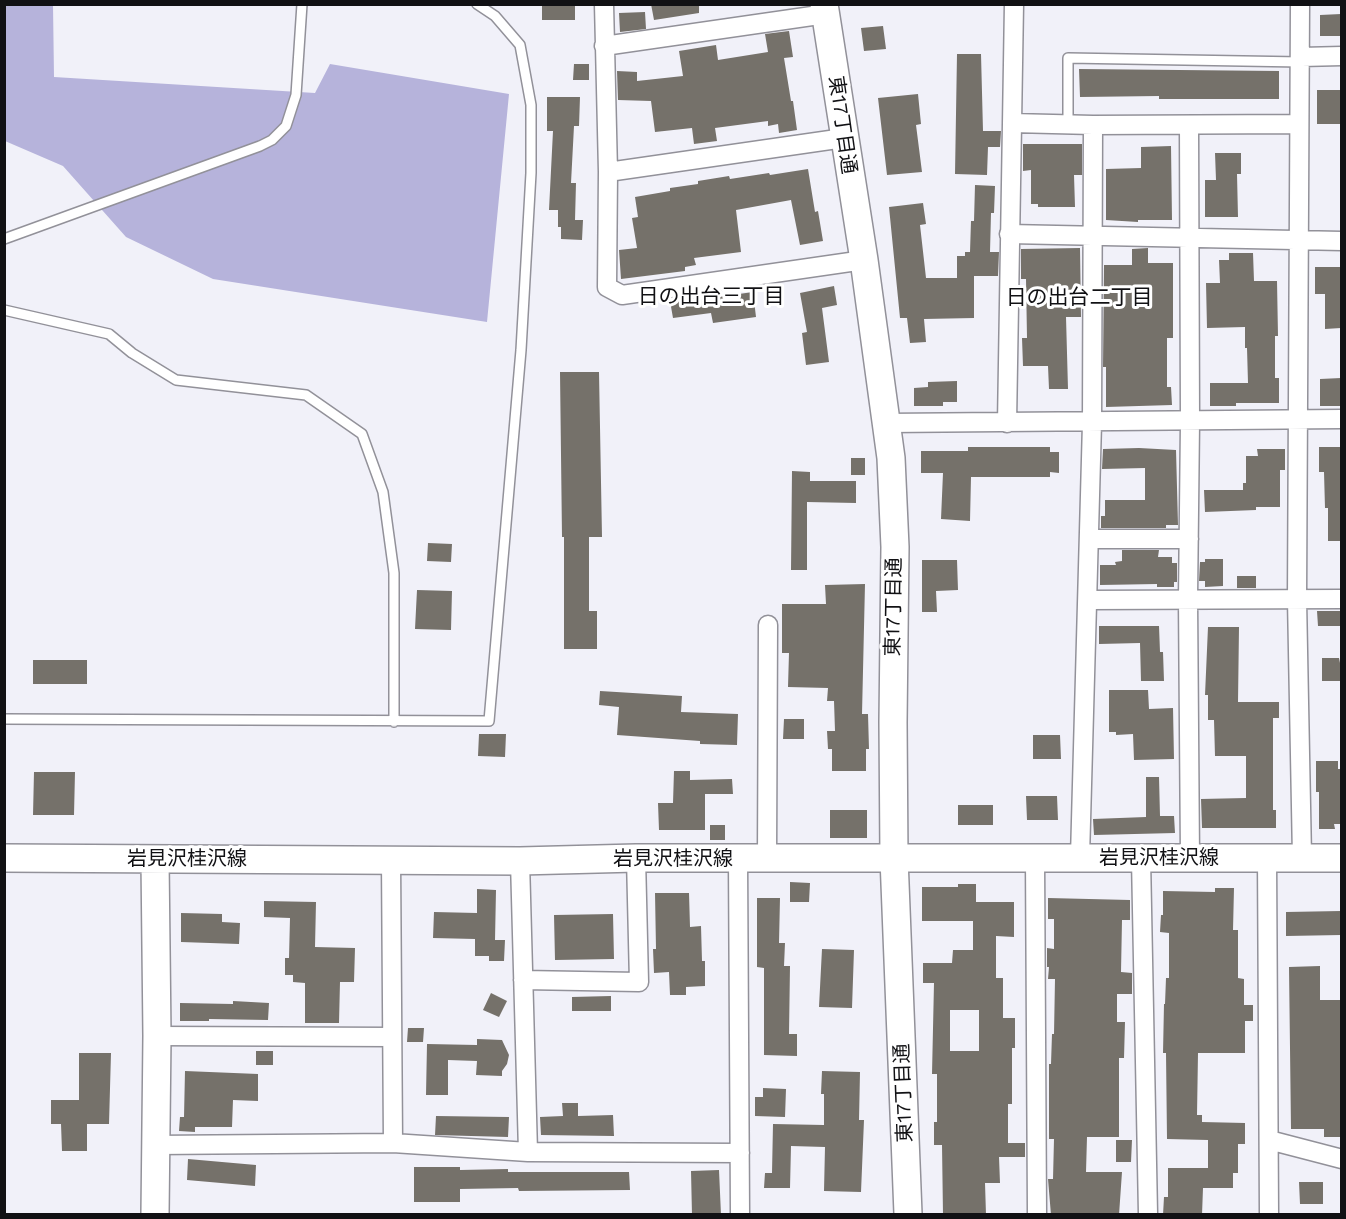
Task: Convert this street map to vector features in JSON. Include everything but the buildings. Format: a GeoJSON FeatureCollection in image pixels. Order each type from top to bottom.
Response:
{"type":"FeatureCollection","features":[{"type":"Feature","properties":{"kind":"street"},"geometry":{"type":"LineString","coordinates":[[604,4],[608,172],[607,287],[622,295],[864,260]]}},
{"type":"Feature","properties":{"kind":"street"},"geometry":{"type":"LineString","coordinates":[[1008,423],[1014,4]]}},
{"type":"Feature","properties":{"kind":"street"},"geometry":{"type":"LineString","coordinates":[[1300,4],[1297,599],[1302,858]]}},
{"type":"Feature","properties":{"kind":"street"},"geometry":{"type":"LineString","coordinates":[[604,46],[825,9]]}},
{"type":"Feature","properties":{"kind":"street","name":"東17丁目通"},"geometry":{"type":"LineString","coordinates":[[825,9],[887,423],[894,503],[892,722],[894,858],[908,1215]]}},
{"type":"Feature","properties":{"kind":"street"},"geometry":{"type":"LineString","coordinates":[[1301,59],[1341,56]]}},
{"type":"Feature","properties":{"kind":"street"},"geometry":{"type":"LineString","coordinates":[[1012,123],[1299,124]]}},
{"type":"Feature","properties":{"kind":"street"},"geometry":{"type":"LineString","coordinates":[[1080,857],[1090,539],[1093,124]]}},
{"type":"Feature","properties":{"kind":"street"},"geometry":{"type":"LineString","coordinates":[[1189,125],[1190,859]]}},
{"type":"Feature","properties":{"kind":"street"},"geometry":{"type":"LineString","coordinates":[[608,172],[844,138]]}},
{"type":"Feature","properties":{"kind":"street"},"geometry":{"type":"LineString","coordinates":[[1010,234],[1341,241]]}},
{"type":"Feature","properties":{"kind":"street"},"geometry":{"type":"LineString","coordinates":[[887,423],[1092,423],[1341,419]]}},
{"type":"Feature","properties":{"kind":"street"},"geometry":{"type":"LineString","coordinates":[[1090,539],[1189,539]]}},
{"type":"Feature","properties":{"kind":"street"},"geometry":{"type":"LineString","coordinates":[[1088,600],[1341,599]]}},
{"type":"Feature","properties":{"kind":"street"},"geometry":{"type":"LineString","coordinates":[[767,858],[768,625]]}},
{"type":"Feature","properties":{"kind":"street","name":"岩見沢桂沢線"},"geometry":{"type":"LineString","coordinates":[[4,858],[520,861],[636,858],[1341,858]]}},
{"type":"Feature","properties":{"kind":"street"},"geometry":{"type":"LineString","coordinates":[[523,980],[639,982],[636,858]]}},
{"type":"Feature","properties":{"kind":"street"},"geometry":{"type":"LineString","coordinates":[[738,858],[740,1215]]}},
{"type":"Feature","properties":{"kind":"street"},"geometry":{"type":"LineString","coordinates":[[1035,858],[1037,1215]]}},
{"type":"Feature","properties":{"kind":"street"},"geometry":{"type":"LineString","coordinates":[[1141,858],[1148,1215]]}},
{"type":"Feature","properties":{"kind":"street"},"geometry":{"type":"LineString","coordinates":[[1267,858],[1269,1215]]}},
{"type":"Feature","properties":{"kind":"street"},"geometry":{"type":"LineString","coordinates":[[155,860],[157,1036],[155,1215]]}},
{"type":"Feature","properties":{"kind":"street"},"geometry":{"type":"LineString","coordinates":[[391,860],[393,1143]]}},
{"type":"Feature","properties":{"kind":"street"},"geometry":{"type":"LineString","coordinates":[[520,861],[528,1152]]}},
{"type":"Feature","properties":{"kind":"street"},"geometry":{"type":"LineString","coordinates":[[157,1036],[392,1037]]}},
{"type":"Feature","properties":{"kind":"street"},"geometry":{"type":"LineString","coordinates":[[1269,1140],[1341,1159]]}},
{"type":"Feature","properties":{"kind":"street"},"geometry":{"type":"LineString","coordinates":[[155,1145],[393,1143],[528,1152],[740,1153]]}},
{"type":"Feature","properties":{"kind":"lane"},"geometry":{"type":"LineString","coordinates":[[4,239],[272,140],[286,126],[296,95],[302,4]]}},
{"type":"Feature","properties":{"kind":"lane"},"geometry":{"type":"LineString","coordinates":[[4,719],[489,721],[521,350],[531,173],[531,105],[520,45],[495,16],[477,4]]}},
{"type":"Feature","properties":{"kind":"lane"},"geometry":{"type":"LineString","coordinates":[[1068,124],[1068,58],[1301,59]]}},
{"type":"Feature","properties":{"kind":"lane"},"geometry":{"type":"LineString","coordinates":[[4,310],[109,334],[132,353],[176,380],[306,395],[362,434],[383,492],[394,573],[394,722]]}},
{"type":"Feature","properties":{"kind":"shaded area"},"geometry":{"type":"Polygon","coordinates":[[[5,5],[53,5],[54,77],[315,93],[330,64],[509,94],[487,322],[213,279],[126,237],[63,166],[5,141],[5,5]]]}},
{"type":"Feature","properties":{"kind":"district","name":"日の出台三丁目"},"geometry":{"type":"Point","coordinates":[711,297]}},
{"type":"Feature","properties":{"kind":"district","name":"日の出台二丁目"},"geometry":{"type":"Point","coordinates":[1079,298]}}]}
